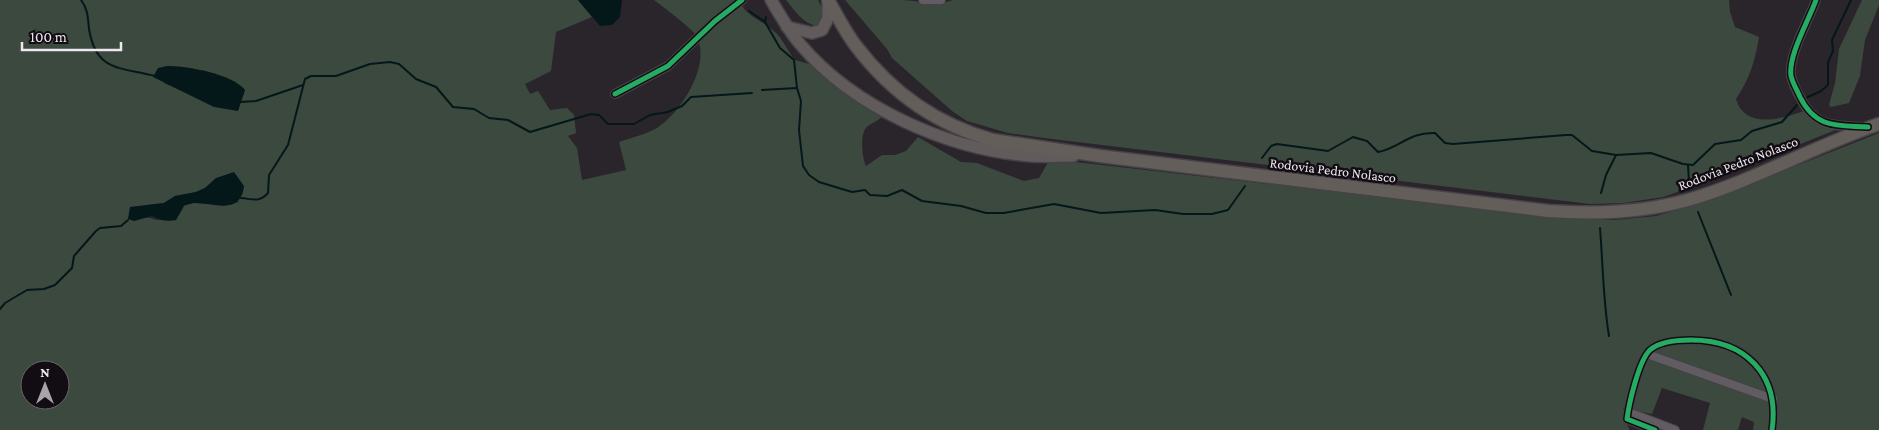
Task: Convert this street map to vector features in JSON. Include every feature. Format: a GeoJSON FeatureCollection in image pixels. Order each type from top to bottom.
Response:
{"type":"FeatureCollection","features":[{"type":"Feature","properties":{"kind":"highway","name":"Rodovia Pedro Nolasco"},"geometry":{"type":"LineString","coordinates":[[828,0],[855,45],[882,76],[926,113],[961,130],[993,140],[1100,156],[1548,211],[1589,214],[1630,212],[1686,200],[1874,125]]}},
{"type":"Feature","properties":{"kind":"main road"},"geometry":{"type":"LineString","coordinates":[[771,0],[800,44],[835,78],[866,100],[919,129],[952,140],[1031,156],[1100,156]]}},
{"type":"Feature","properties":{"kind":"main road"},"geometry":{"type":"LineString","coordinates":[[787,27],[812,33],[822,30],[828,18],[828,0]]}},
{"type":"Feature","properties":{"kind":"street"},"geometry":{"type":"LineString","coordinates":[[652,81],[715,21],[742,0]]}},
{"type":"Feature","properties":{"kind":"street"},"geometry":{"type":"LineString","coordinates":[[923,0],[941,0]]}},
{"type":"Feature","properties":{"kind":"street"},"geometry":{"type":"LineString","coordinates":[[1816,0],[1791,66],[1793,84],[1809,113],[1815,118],[1834,125],[1874,125]]}},
{"type":"Feature","properties":{"kind":"street"},"geometry":{"type":"LineString","coordinates":[[615,94],[660,72]]}},
{"type":"Feature","properties":{"kind":"street"},"geometry":{"type":"LineString","coordinates":[[1655,430],[1628,420],[1628,412],[1638,375],[1646,354],[1655,346],[1682,340],[1706,340],[1722,344],[1752,360],[1762,372],[1773,400],[1772,430]]}},
{"type":"Feature","properties":{"kind":"street"},"geometry":{"type":"LineString","coordinates":[[1646,354],[1773,400]]}},
{"type":"Feature","properties":{"kind":"street"},"geometry":{"type":"LineString","coordinates":[[1628,412],[1675,430]]}},
{"type":"Feature","properties":{"kind":"green space"},"geometry":{"type":"Polygon","coordinates":[[[0,0],[578,0],[592,17],[556,32],[551,71],[525,84],[530,94],[538,91],[550,110],[567,108],[574,115],[576,133],[568,136],[577,148],[582,180],[626,170],[619,142],[642,135],[665,122],[684,100],[692,87],[700,59],[700,46],[695,34],[683,22],[654,0],[739,0],[746,11],[777,34],[795,60],[823,68],[882,117],[868,126],[863,134],[863,157],[866,166],[882,155],[895,155],[906,151],[918,137],[961,162],[977,163],[1024,181],[1039,178],[1050,159],[1563,218],[1615,220],[1656,216],[1707,201],[1879,133],[1879,430],[1753,430],[1754,422],[1742,417],[1738,430],[1703,430],[1710,403],[1662,388],[1652,414],[1623,408],[1624,419],[1630,430],[0,430],[0,0]],[[167,66],[164,83],[197,98],[238,110],[245,90],[239,84],[220,75],[167,66]],[[216,178],[205,188],[196,192],[175,196],[164,203],[131,207],[134,221],[146,217],[162,220],[179,215],[185,204],[203,202],[223,206],[239,202],[216,178]]]}},
{"type":"Feature","properties":{"kind":"green space"},"geometry":{"type":"Polygon","coordinates":[[[786,0],[818,0],[825,14],[820,26],[805,21],[786,0]]]}},
{"type":"Feature","properties":{"kind":"green space"},"geometry":{"type":"Polygon","coordinates":[[[845,0],[903,0],[941,3],[953,0],[1729,0],[1730,12],[1735,27],[1759,37],[1751,69],[1736,99],[1741,109],[1748,115],[1766,120],[1806,110],[1825,124],[1838,129],[1663,197],[1624,203],[1590,204],[1044,138],[1008,133],[967,121],[952,111],[892,58],[887,49],[845,0]]]}},
{"type":"Feature","properties":{"kind":"green space"},"geometry":{"type":"Polygon","coordinates":[[[1862,0],[1879,0],[1879,5],[1865,40],[1860,76],[1849,103],[1831,107],[1829,105],[1835,83],[1839,49],[1862,0]]]}},
{"type":"Feature","properties":{"kind":"shaded area"},"geometry":{"type":"Polygon","coordinates":[[[578,0],[622,0],[620,17],[612,25],[600,26],[578,0]]]}},
{"type":"Feature","properties":{"kind":"shaded area"},"geometry":{"type":"Polygon","coordinates":[[[167,66],[209,72],[239,84],[245,90],[238,111],[214,107],[153,77],[158,68],[167,66]]]}},
{"type":"Feature","properties":{"kind":"shaded area"},"geometry":{"type":"Polygon","coordinates":[[[234,172],[244,186],[241,196],[236,202],[221,206],[185,204],[176,220],[173,221],[157,219],[152,216],[134,221],[128,219],[130,207],[164,203],[175,196],[196,192],[205,188],[216,178],[234,172]]]}},
{"type":"Feature","properties":{"kind":"waterway"},"geometry":{"type":"LineString","coordinates":[[81,0],[86,10],[92,43],[97,53],[111,65],[121,69],[155,76]]}},
{"type":"Feature","properties":{"kind":"waterway"},"geometry":{"type":"LineString","coordinates":[[1806,98],[1821,91],[1828,85],[1828,62],[1833,51],[1832,40],[1851,0]]}},
{"type":"Feature","properties":{"kind":"waterway"},"geometry":{"type":"LineString","coordinates":[[749,11],[765,22],[780,48],[794,60],[797,88],[801,101],[799,130],[803,166],[809,175],[819,182],[852,192],[865,190],[870,195],[887,196],[902,190],[922,201],[961,206],[986,213],[1004,213],[1054,204],[1101,213],[1155,210],[1183,214],[1212,214],[1228,210],[1245,186]]}},
{"type":"Feature","properties":{"kind":"waterway"},"geometry":{"type":"LineString","coordinates":[[765,22],[766,17]]}},
{"type":"Feature","properties":{"kind":"waterway"},"geometry":{"type":"LineString","coordinates":[[241,198],[259,199],[268,193],[269,175],[288,145],[305,79],[311,76],[336,76],[370,64],[390,62],[399,64],[416,79],[436,87],[453,107],[474,109],[489,118],[508,120],[530,132],[591,114],[599,115],[608,124],[634,124],[650,115],[668,112],[682,106],[691,97],[752,93]]}},
{"type":"Feature","properties":{"kind":"waterway"},"geometry":{"type":"LineString","coordinates":[[241,102],[256,101],[303,85]]}},
{"type":"Feature","properties":{"kind":"waterway"},"geometry":{"type":"LineString","coordinates":[[762,90],[797,88]]}},
{"type":"Feature","properties":{"kind":"waterway"},"geometry":{"type":"LineString","coordinates":[[1262,158],[1271,146],[1277,144],[1328,151],[1353,137],[1367,141],[1378,152],[1426,133],[1435,133],[1445,143],[1453,144],[1572,135],[1592,151],[1616,155],[1651,153],[1683,164],[1693,165],[1715,144],[1741,140],[1752,131],[1782,122],[1797,105]]}},
{"type":"Feature","properties":{"kind":"waterway"},"geometry":{"type":"LineString","coordinates":[[1601,193],[1606,175],[1616,155]]}},
{"type":"Feature","properties":{"kind":"waterway"},"geometry":{"type":"LineString","coordinates":[[1688,165],[1689,182]]}},
{"type":"Feature","properties":{"kind":"waterway"},"geometry":{"type":"LineString","coordinates":[[182,205],[197,201]]}},
{"type":"Feature","properties":{"kind":"waterway"},"geometry":{"type":"LineString","coordinates":[[1698,212],[1731,295]]}},
{"type":"Feature","properties":{"kind":"waterway"},"geometry":{"type":"LineString","coordinates":[[0,309],[5,303],[27,290],[44,289],[55,285],[72,268],[74,256],[96,231],[100,228],[121,226],[128,220]]}},
{"type":"Feature","properties":{"kind":"waterway"},"geometry":{"type":"LineString","coordinates":[[1600,228],[1604,296],[1609,336]]}},
{"type":"Feature","properties":{"kind":"cycle path"},"geometry":{"type":"LineString","coordinates":[[615,94],[668,66],[715,21],[742,0]]}},
{"type":"Feature","properties":{"kind":"cycle path"},"geometry":{"type":"LineString","coordinates":[[1816,0],[1793,58],[1791,68],[1793,82],[1806,107],[1820,120],[1837,125],[1868,127]]}},
{"type":"Feature","properties":{"kind":"cycle path"},"geometry":{"type":"LineString","coordinates":[[1655,430],[1627,419],[1638,372],[1646,355],[1654,347],[1664,343],[1691,340],[1728,346],[1755,364],[1764,377],[1770,392],[1773,410],[1772,430]]}}]}
